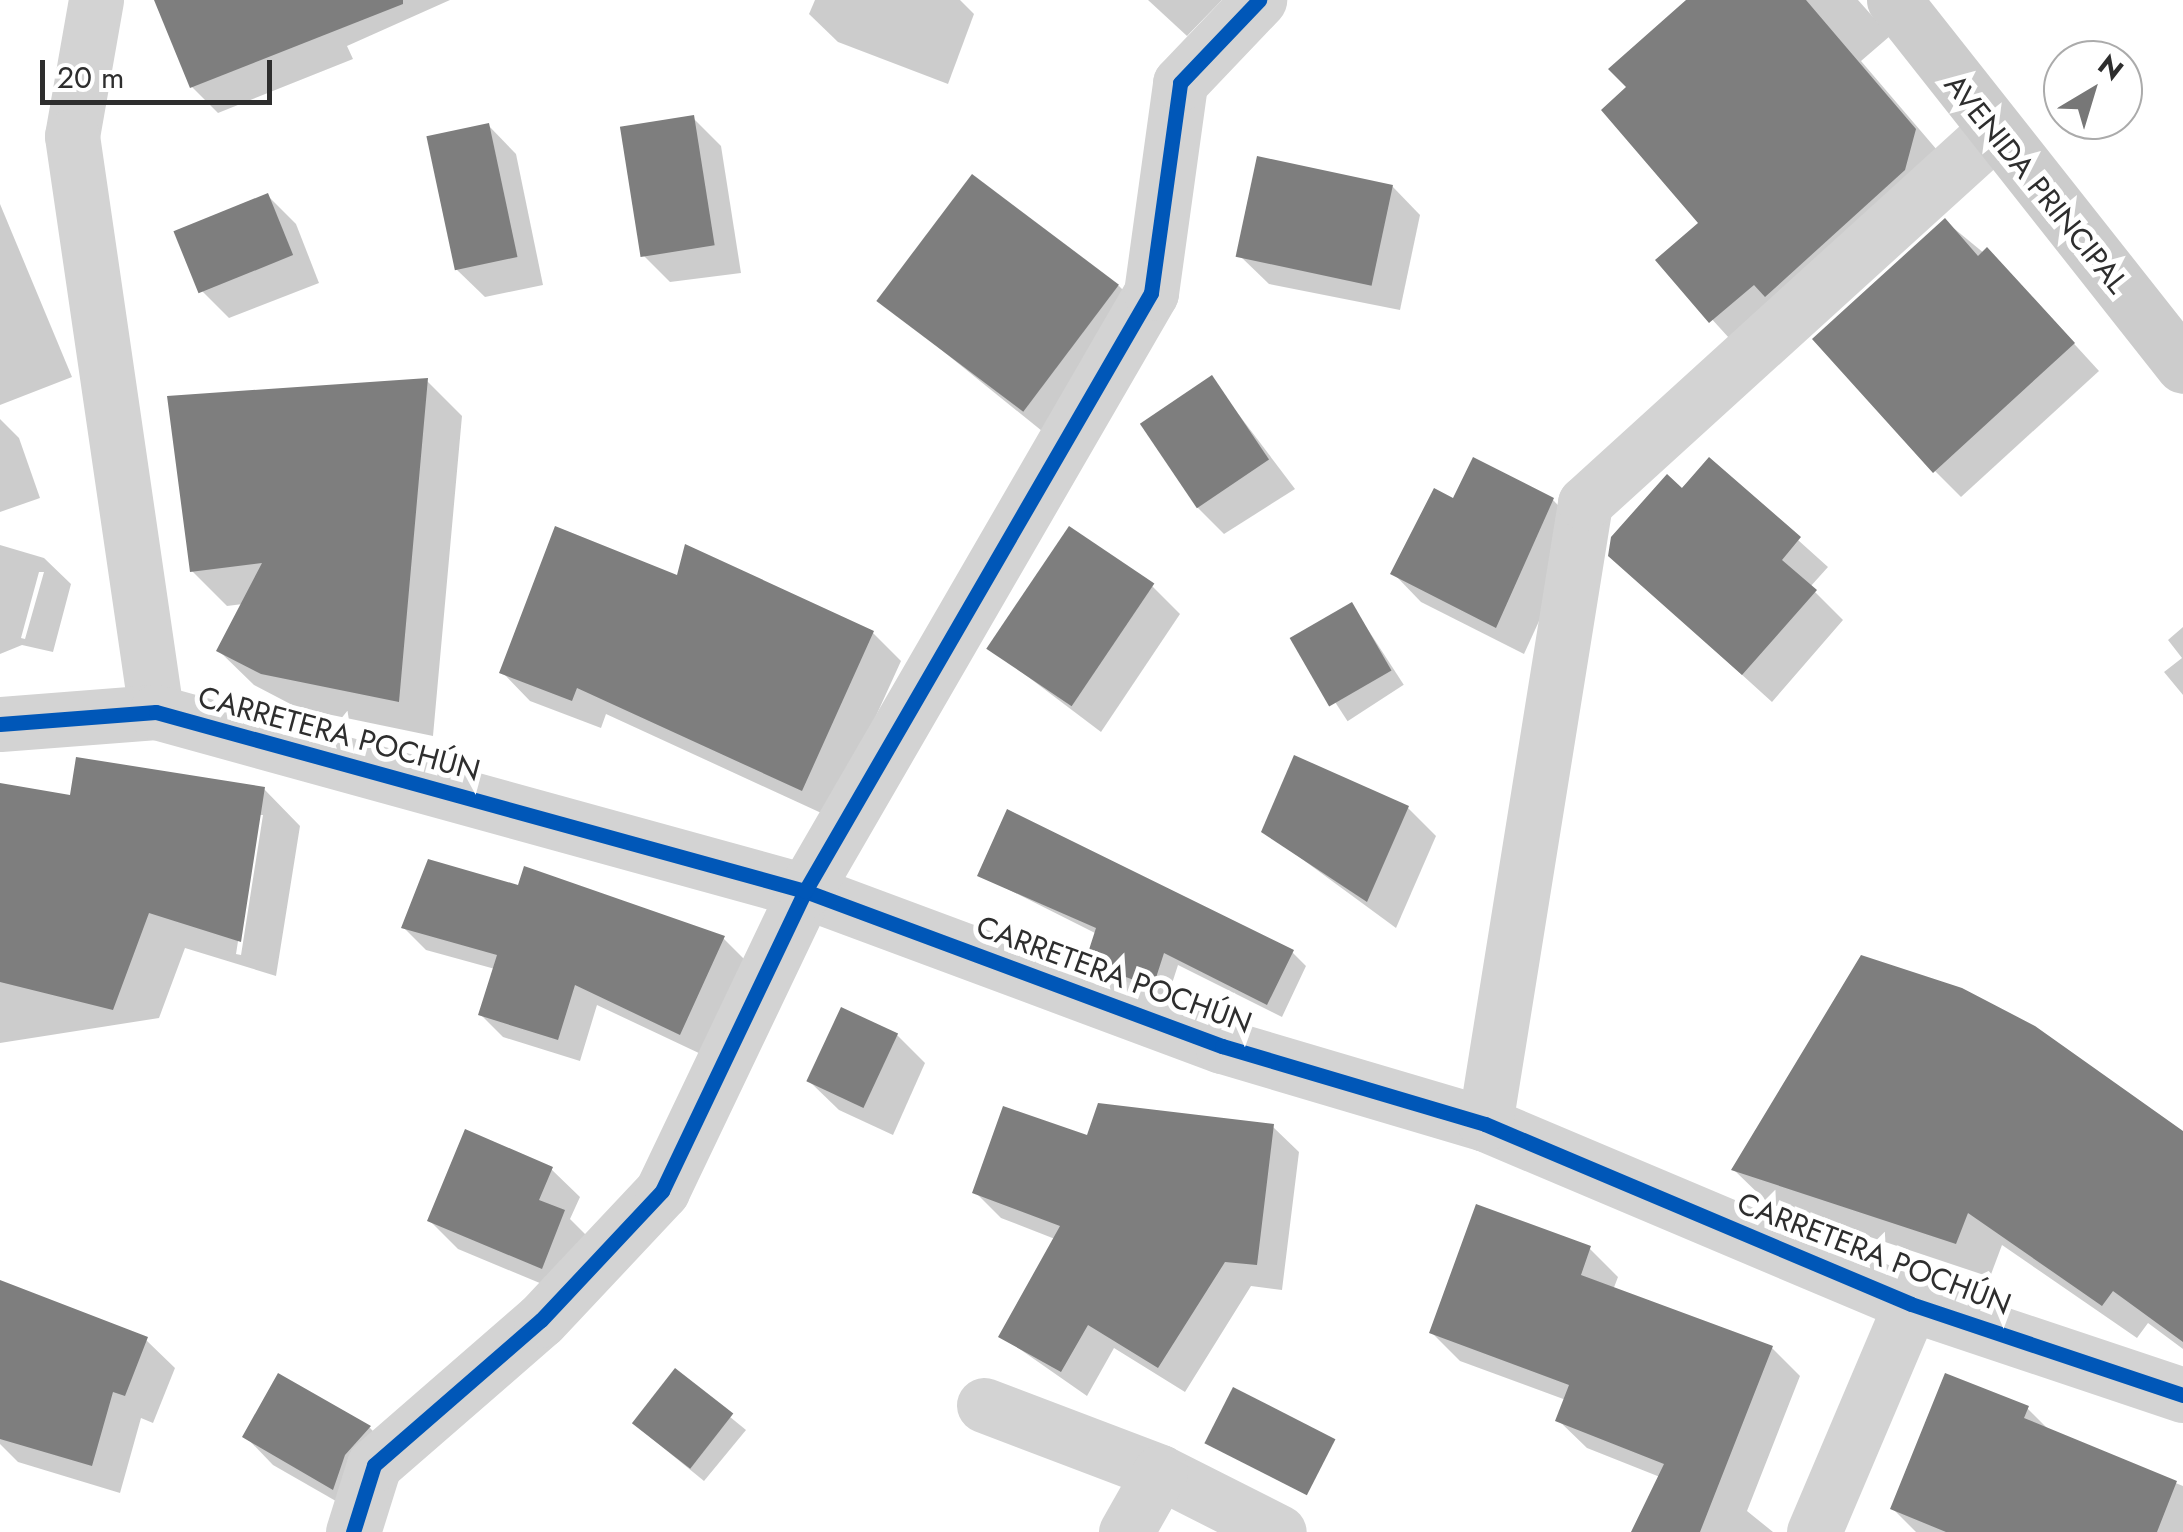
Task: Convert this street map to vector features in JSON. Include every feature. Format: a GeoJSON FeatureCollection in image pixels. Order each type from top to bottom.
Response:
{"type":"FeatureCollection","features":[{"type":"Feature","properties":{"kind":"main road","name":"AVENIDA PRINCIPAL"},"geometry":{"type":"LineString","coordinates":[[1894,0],[1992,134],[2183,366]]}},
{"type":"Feature","properties":{"kind":"street"},"geometry":{"type":"LineString","coordinates":[[96,0],[72,136],[156,712]]}},
{"type":"Feature","properties":{"kind":"street"},"geometry":{"type":"LineString","coordinates":[[353,1532],[374,1465],[541,1320],[662,1192],[805,891],[1151,293],[1180,83],[1258,0]]}},
{"type":"Feature","properties":{"kind":"street"},"geometry":{"type":"LineString","coordinates":[[1484,1124],[1585,504],[1992,134]]}},
{"type":"Feature","properties":{"kind":"street","name":"CARRETERA POCHÚN"},"geometry":{"type":"LineString","coordinates":[[0,724],[156,712],[805,891],[1222,1046],[1484,1124],[1911,1304],[2183,1395]]}},
{"type":"Feature","properties":{"kind":"street"},"geometry":{"type":"LineString","coordinates":[[1814,1532],[1911,1304]]}},
{"type":"Feature","properties":{"kind":"street"},"geometry":{"type":"LineString","coordinates":[[984,1404],[1160,1472],[1279,1532]]}},
{"type":"Feature","properties":{"kind":"street"},"geometry":{"type":"LineString","coordinates":[[1126,1532],[1160,1472]]}},
{"type":"Feature","properties":{"kind":"building"},"geometry":{"type":"Polygon","coordinates":[[[154,0],[403,0],[403,4],[190,88],[154,0]]]}},
{"type":"Feature","properties":{"kind":"building"},"geometry":{"type":"Polygon","coordinates":[[[1686,0],[1806,0],[1916,129],[1905,170],[1765,297],[1754,285],[1709,323],[1655,260],[1698,223],[1601,110],[1626,87],[1608,69],[1686,0]]]}},
{"type":"Feature","properties":{"kind":"building"},"geometry":{"type":"Polygon","coordinates":[[[694,115],[715,245],[641,257],[620,127],[694,115]]]}},
{"type":"Feature","properties":{"kind":"building"},"geometry":{"type":"Polygon","coordinates":[[[489,123],[517,257],[455,270],[426,136],[489,123]]]}},
{"type":"Feature","properties":{"kind":"building"},"geometry":{"type":"Polygon","coordinates":[[[1257,156],[1393,185],[1372,286],[1236,257],[1257,156]]]}},
{"type":"Feature","properties":{"kind":"building"},"geometry":{"type":"Polygon","coordinates":[[[972,174],[1119,285],[1023,412],[876,301],[972,174]]]}},
{"type":"Feature","properties":{"kind":"building"},"geometry":{"type":"Polygon","coordinates":[[[268,193],[293,255],[199,293],[173,231],[268,193]]]}},
{"type":"Feature","properties":{"kind":"building"},"geometry":{"type":"Polygon","coordinates":[[[1945,218],[1978,256],[1987,247],[2075,343],[1933,473],[1812,339],[1945,218]]]}},
{"type":"Feature","properties":{"kind":"building"},"geometry":{"type":"Polygon","coordinates":[[[1212,375],[1269,460],[1197,508],[1140,424],[1212,375]]]}},
{"type":"Feature","properties":{"kind":"building"},"geometry":{"type":"Polygon","coordinates":[[[428,378],[399,702],[261,674],[216,651],[262,563],[190,572],[167,396],[428,378]]]}},
{"type":"Feature","properties":{"kind":"building"},"geometry":{"type":"Polygon","coordinates":[[[1473,457],[1554,498],[1496,628],[1390,574],[1434,488],[1453,498],[1473,457]]]}},
{"type":"Feature","properties":{"kind":"building"},"geometry":{"type":"Polygon","coordinates":[[[1709,457],[1801,537],[1782,560],[1817,590],[1742,675],[1608,556],[1611,537],[1667,474],[1682,488],[1709,457]]]}},
{"type":"Feature","properties":{"kind":"building"},"geometry":{"type":"Polygon","coordinates":[[[555,526],[677,575],[685,544],[874,631],[802,791],[577,688],[572,701],[499,673],[555,526]]]}},
{"type":"Feature","properties":{"kind":"building"},"geometry":{"type":"Polygon","coordinates":[[[1069,526],[1154,584],[1072,706],[986,649],[1069,526]]]}},
{"type":"Feature","properties":{"kind":"building"},"geometry":{"type":"Polygon","coordinates":[[[1352,602],[1392,670],[1329,706],[1290,638],[1352,602]]]}},
{"type":"Feature","properties":{"kind":"building"},"geometry":{"type":"Polygon","coordinates":[[[1294,755],[1409,806],[1367,902],[1261,832],[1294,755]]]}},
{"type":"Feature","properties":{"kind":"building"},"geometry":{"type":"Polygon","coordinates":[[[76,757],[265,787],[241,942],[149,913],[113,1010],[0,982],[0,783],[70,795],[76,757]]]}},
{"type":"Feature","properties":{"kind":"building"},"geometry":{"type":"Polygon","coordinates":[[[1007,809],[1294,950],[1267,1005],[1164,953],[1153,987],[1085,962],[1096,928],[977,876],[1007,809]]]}},
{"type":"Feature","properties":{"kind":"building"},"geometry":{"type":"Polygon","coordinates":[[[428,859],[518,885],[524,866],[725,936],[680,1035],[575,985],[558,1040],[478,1015],[497,955],[401,928],[428,859]]]}},
{"type":"Feature","properties":{"kind":"building"},"geometry":{"type":"Polygon","coordinates":[[[1861,955],[1962,988],[2035,1026],[2183,1131],[2183,1342],[2113,1291],[2102,1306],[1968,1213],[1956,1244],[1731,1170],[1861,955]]]}},
{"type":"Feature","properties":{"kind":"building"},"geometry":{"type":"Polygon","coordinates":[[[841,1007],[898,1034],[863,1108],[806,1081],[841,1007]]]}},
{"type":"Feature","properties":{"kind":"building"},"geometry":{"type":"Polygon","coordinates":[[[1098,1103],[1274,1124],[1257,1265],[1225,1262],[1158,1368],[1088,1325],[1061,1372],[998,1337],[1060,1226],[972,1193],[1003,1106],[1087,1135],[1098,1103]]]}},
{"type":"Feature","properties":{"kind":"building"},"geometry":{"type":"Polygon","coordinates":[[[465,1129],[553,1167],[539,1200],[565,1210],[542,1269],[427,1221],[465,1129]]]}},
{"type":"Feature","properties":{"kind":"building"},"geometry":{"type":"Polygon","coordinates":[[[1476,1204],[1591,1246],[1581,1275],[1773,1346],[1700,1532],[1631,1532],[1664,1464],[1555,1421],[1569,1385],[1429,1333],[1476,1204]]]}},
{"type":"Feature","properties":{"kind":"building"},"geometry":{"type":"Polygon","coordinates":[[[0,1280],[148,1337],[125,1396],[113,1392],[92,1466],[0,1439],[0,1280]]]}},
{"type":"Feature","properties":{"kind":"building"},"geometry":{"type":"Polygon","coordinates":[[[675,1368],[733,1414],[690,1469],[632,1423],[675,1368]]]}},
{"type":"Feature","properties":{"kind":"building"},"geometry":{"type":"Polygon","coordinates":[[[278,1373],[371,1426],[345,1455],[333,1490],[242,1437],[278,1373]]]}},
{"type":"Feature","properties":{"kind":"building"},"geometry":{"type":"Polygon","coordinates":[[[1945,1373],[2029,1406],[2024,1418],[2177,1481],[2157,1532],[1946,1532],[1890,1509],[1945,1373]]]}},
{"type":"Feature","properties":{"kind":"building"},"geometry":{"type":"Polygon","coordinates":[[[1233,1387],[1335,1439],[1307,1495],[1204,1443],[1233,1387]]]}},
{"type":"Feature","properties":{"kind":"cycle path"},"geometry":{"type":"LineString","coordinates":[[353,1532],[374,1465],[541,1320],[662,1191],[805,891],[1151,293],[1180,83],[1259,0]]}},
{"type":"Feature","properties":{"kind":"cycle path"},"geometry":{"type":"LineString","coordinates":[[0,724],[156,712],[805,891],[1222,1046],[1485,1124],[1911,1304],[2183,1395]]}}]}
